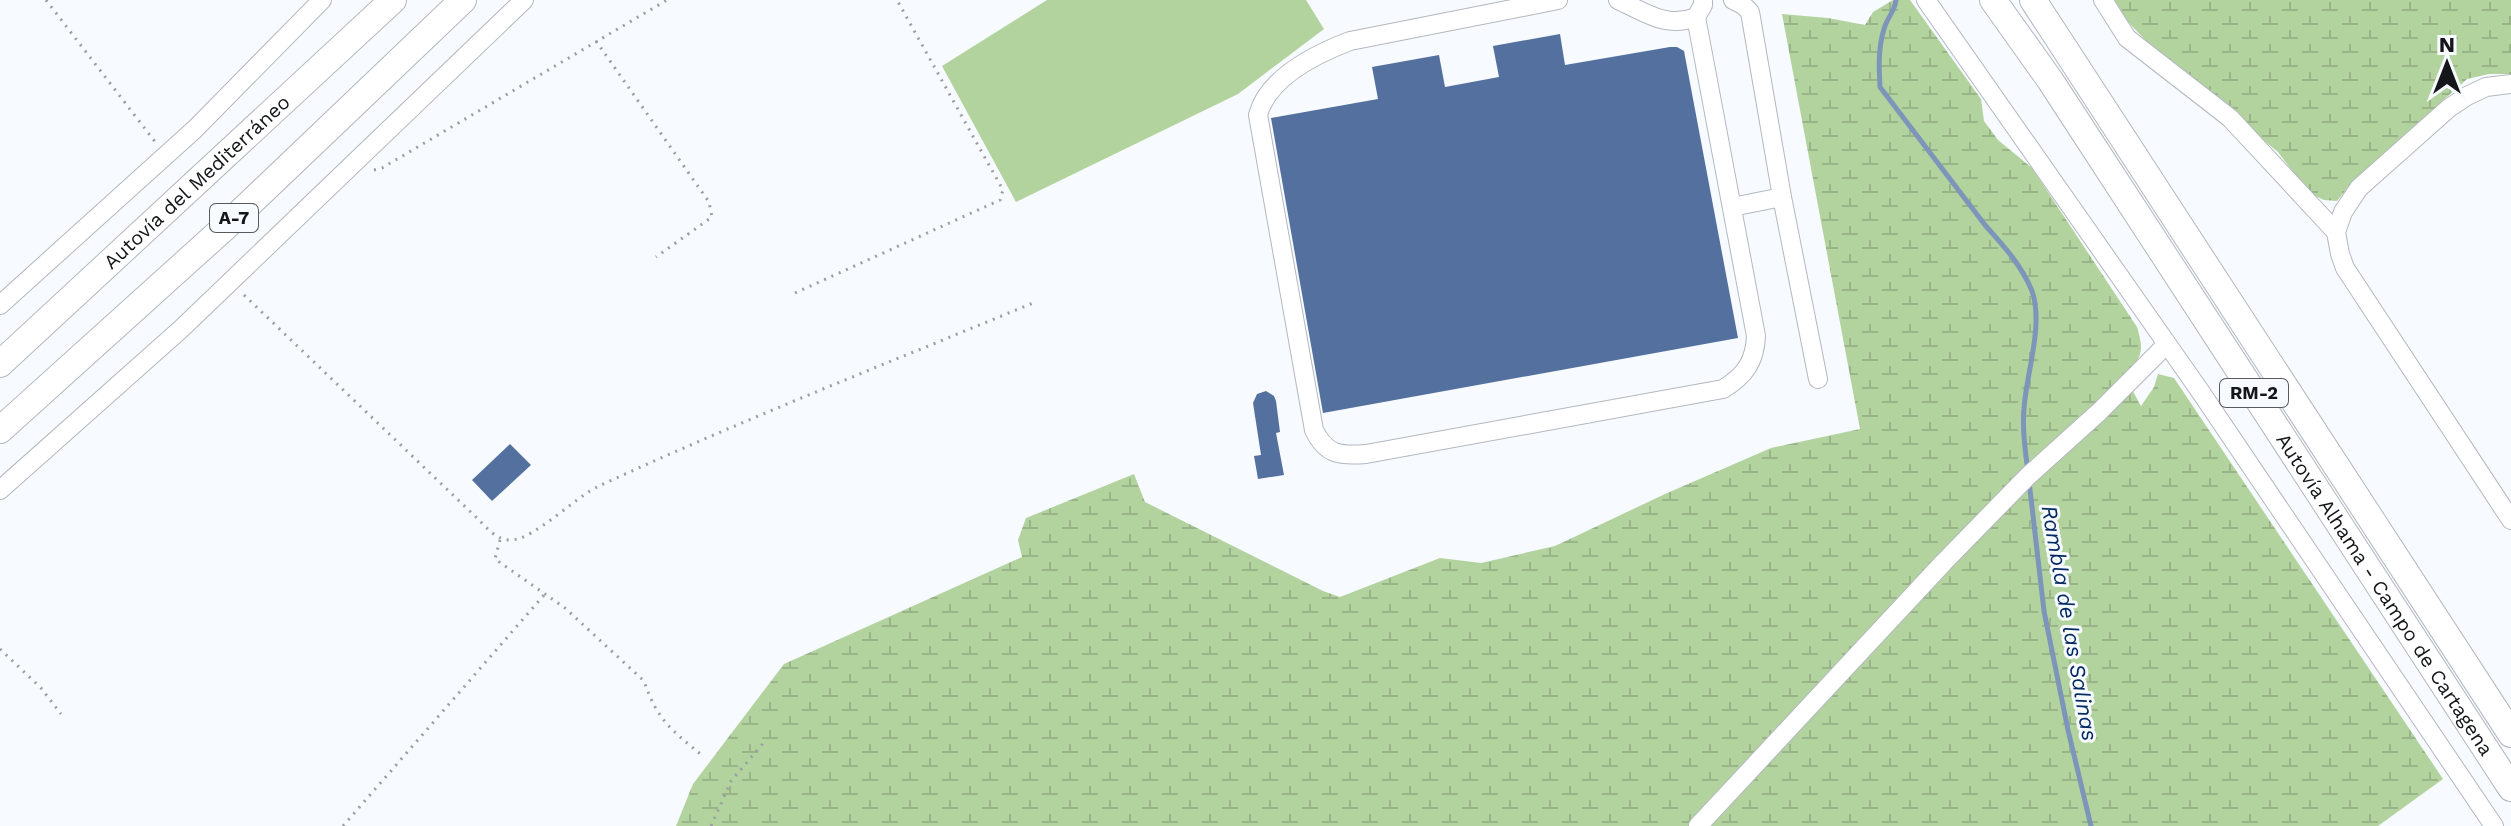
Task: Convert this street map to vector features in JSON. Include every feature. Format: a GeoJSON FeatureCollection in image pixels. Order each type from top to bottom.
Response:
{"type":"FeatureCollection","features":[{"type":"Feature","properties":{"kind":"highway","name":"Autovía del Mediterráneo"},"geometry":{"type":"LineString","coordinates":[[0,364],[393,0]]}},
{"type":"Feature","properties":{"kind":"highway","name":"A-7"},"geometry":{"type":"LineString","coordinates":[[0,430],[224,228],[463,0]]}},
{"type":"Feature","properties":{"kind":"highway","name":"Autovía Alhama - Campo de Cartagena"},"geometry":{"type":"LineString","coordinates":[[1993,0],[2050,80],[2511,788]]}},
{"type":"Feature","properties":{"kind":"highway","name":"Autovía Alhama - Campo de Cartagena"},"geometry":{"type":"LineString","coordinates":[[2033,0],[2511,734]]}},
{"type":"Feature","properties":{"kind":"street"},"geometry":{"type":"LineString","coordinates":[[0,305],[166,156],[322,0]]}},
{"type":"Feature","properties":{"kind":"street"},"geometry":{"type":"LineString","coordinates":[[0,490],[181,329],[524,0]]}},
{"type":"Feature","properties":{"kind":"street"},"geometry":{"type":"LineString","coordinates":[[1558,0],[1350,41],[1323,51],[1270,90],[1261,104],[1258,115],[1314,430],[1321,445],[1336,453],[1366,454],[1723,389],[1738,380],[1750,365],[1756,336],[1732,207],[1701,7]]}},
{"type":"Feature","properties":{"kind":"street"},"geometry":{"type":"LineString","coordinates":[[1618,0],[1672,23],[1701,7],[1731,0],[1750,12],[1818,379]]}},
{"type":"Feature","properties":{"kind":"street"},"geometry":{"type":"LineString","coordinates":[[1926,0],[2167,344],[2494,826]]}},
{"type":"Feature","properties":{"kind":"street"},"geometry":{"type":"LineString","coordinates":[[2103,0],[2127,38],[2230,118],[2336,232],[2345,268],[2511,520]]}},
{"type":"Feature","properties":{"kind":"street"},"geometry":{"type":"LineString","coordinates":[[2336,232],[2343,212],[2359,188],[2449,108],[2486,87],[2511,84]]}},
{"type":"Feature","properties":{"kind":"street"},"geometry":{"type":"LineString","coordinates":[[1732,207],[1782,197]]}},
{"type":"Feature","properties":{"kind":"street"},"geometry":{"type":"LineString","coordinates":[[1698,826],[1955,551],[2028,476],[2099,412],[2167,344]]}},
{"type":"Feature","properties":{"kind":"path"},"geometry":{"type":"LineString","coordinates":[[46,0],[166,156]]}},
{"type":"Feature","properties":{"kind":"path"},"geometry":{"type":"LineString","coordinates":[[339,177],[382,168],[667,0]]}},
{"type":"Feature","properties":{"kind":"path"},"geometry":{"type":"LineString","coordinates":[[795,293],[1000,200],[1003,190],[897,0]]}},
{"type":"Feature","properties":{"kind":"path"},"geometry":{"type":"LineString","coordinates":[[596,41],[709,202],[712,217],[656,257]]}},
{"type":"Feature","properties":{"kind":"path"},"geometry":{"type":"LineString","coordinates":[[244,295],[500,539],[513,541],[594,488],[1033,303]]}},
{"type":"Feature","properties":{"kind":"path"},"geometry":{"type":"LineString","coordinates":[[500,539],[495,559],[565,608],[644,681],[650,697],[674,734],[704,757]]}},
{"type":"Feature","properties":{"kind":"path"},"geometry":{"type":"LineString","coordinates":[[343,826],[544,595]]}},
{"type":"Feature","properties":{"kind":"path"},"geometry":{"type":"LineString","coordinates":[[0,649],[41,688],[61,714]]}},
{"type":"Feature","properties":{"kind":"path"},"geometry":{"type":"LineString","coordinates":[[711,826],[731,781],[765,741]]}},
{"type":"Feature","properties":{"kind":"green space"},"geometry":{"type":"Polygon","coordinates":[[[1047,0],[1306,0],[1324,29],[1238,94],[1016,202],[942,66],[1047,0]]]}},
{"type":"Feature","properties":{"kind":"green space"},"geometry":{"type":"Polygon","coordinates":[[[1893,0],[1910,0],[1981,99],[1984,121],[1998,140],[2032,168],[2137,327],[2140,354],[2125,377],[2141,406],[2154,387],[2158,374],[2174,378],[2443,779],[2378,826],[676,826],[693,784],[784,664],[1022,557],[1018,540],[1026,518],[1134,474],[1145,502],[1340,597],[1440,558],[1481,563],[1555,546],[1771,448],[1860,429],[1782,14],[1865,25],[1873,12],[1893,0]]]}},
{"type":"Feature","properties":{"kind":"green space"},"geometry":{"type":"Polygon","coordinates":[[[2112,0],[2511,0],[2511,74],[2489,74],[2467,79],[2354,180],[2337,201],[2324,200],[2309,193],[2278,152],[2162,57],[2125,19],[2112,0]]]}},
{"type":"Feature","properties":{"kind":"building"},"geometry":{"type":"Polygon","coordinates":[[[1560,34],[1565,65],[1670,47],[1684,51],[1738,338],[1323,413],[1271,118],[1378,99],[1372,67],[1439,55],[1445,87],[1499,77],[1493,46],[1560,34]]]}},
{"type":"Feature","properties":{"kind":"building"},"geometry":{"type":"Polygon","coordinates":[[[1266,391],[1276,401],[1280,432],[1276,433],[1284,475],[1258,479],[1254,456],[1261,455],[1253,403],[1257,394],[1266,391]]]}},
{"type":"Feature","properties":{"kind":"building"},"geometry":{"type":"Polygon","coordinates":[[[510,444],[531,465],[492,501],[472,480],[510,444]]]}},
{"type":"Feature","properties":{"kind":"waterway","name":"Rambla de las Salinas"},"geometry":{"type":"LineString","coordinates":[[1896,0],[1881,43],[1880,87],[2012,256],[2032,291],[2035,334],[2023,417],[2028,471]]}},
{"type":"Feature","properties":{"kind":"waterway","name":"Rambla de las Salinas"},"geometry":{"type":"LineString","coordinates":[[2029,481],[2044,611],[2091,826]]}}]}
